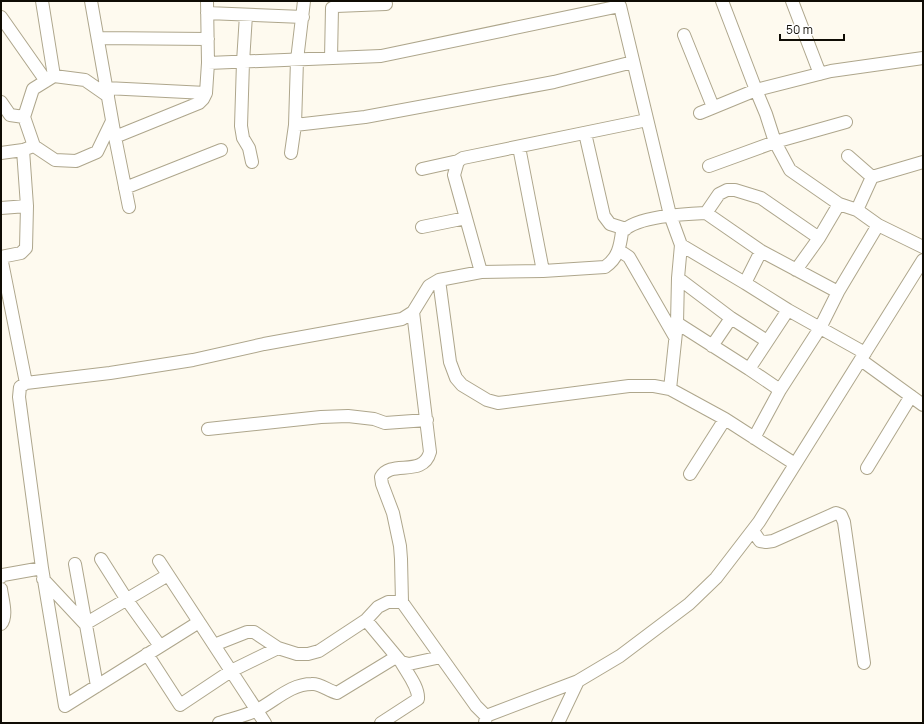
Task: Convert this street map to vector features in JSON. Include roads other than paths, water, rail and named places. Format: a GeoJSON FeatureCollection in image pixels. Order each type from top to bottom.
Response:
{"type":"FeatureCollection","features":[{"type":"Feature","properties":{"kind":"street"},"geometry":{"type":"LineString","coordinates":[[42,1],[50,78]]}},
{"type":"Feature","properties":{"kind":"street"},"geometry":{"type":"LineString","coordinates":[[92,1],[112,121],[129,207]]}},
{"type":"Feature","properties":{"kind":"street"},"geometry":{"type":"LineString","coordinates":[[291,153],[295,125],[297,60],[304,1]]}},
{"type":"Feature","properties":{"kind":"street"},"geometry":{"type":"LineString","coordinates":[[722,1],[766,114],[774,142],[790,170],[839,204],[858,210],[878,225],[923,247]]}},
{"type":"Feature","properties":{"kind":"street"},"geometry":{"type":"LineString","coordinates":[[792,1],[820,74]]}},
{"type":"Feature","properties":{"kind":"street"},"geometry":{"type":"LineString","coordinates":[[208,63],[381,56],[621,3],[633,62],[670,215],[681,245],[678,278],[677,323],[670,389]]}},
{"type":"Feature","properties":{"kind":"street"},"geometry":{"type":"LineString","coordinates":[[332,58],[332,8],[336,6],[386,4]]}},
{"type":"Feature","properties":{"kind":"street"},"geometry":{"type":"LineString","coordinates":[[115,137],[199,103],[203,99],[206,93],[208,63],[207,7],[246,15],[303,16]]}},
{"type":"Feature","properties":{"kind":"street"},"geometry":{"type":"LineString","coordinates":[[246,15],[241,126],[244,138],[250,148],[252,162]]}},
{"type":"Feature","properties":{"kind":"street"},"geometry":{"type":"LineString","coordinates":[[1,17],[50,78]]}},
{"type":"Feature","properties":{"kind":"street"},"geometry":{"type":"LineString","coordinates":[[684,35],[713,107]]}},
{"type":"Feature","properties":{"kind":"street"},"geometry":{"type":"LineString","coordinates":[[98,38],[208,39]]}},
{"type":"Feature","properties":{"kind":"street"},"geometry":{"type":"LineString","coordinates":[[700,113],[756,90],[820,74],[923,58]]}},
{"type":"Feature","properties":{"kind":"street"},"geometry":{"type":"LineString","coordinates":[[295,125],[365,117],[554,82],[633,62]]}},
{"type":"Feature","properties":{"kind":"street"},"geometry":{"type":"LineString","coordinates":[[26,383],[1,257],[21,253],[26,248],[29,148],[24,117],[33,89],[50,78],[85,80],[107,92],[206,93]]}},
{"type":"Feature","properties":{"kind":"street"},"geometry":{"type":"LineString","coordinates":[[2,104],[10,115],[24,117]]}},
{"type":"Feature","properties":{"kind":"street"},"geometry":{"type":"LineString","coordinates":[[422,169],[458,161],[463,158],[647,120]]}},
{"type":"Feature","properties":{"kind":"street"},"geometry":{"type":"LineString","coordinates":[[1,153],[29,148],[55,160],[76,161],[97,152],[112,121]]}},
{"type":"Feature","properties":{"kind":"street"},"geometry":{"type":"LineString","coordinates":[[709,166],[774,142],[846,122]]}},
{"type":"Feature","properties":{"kind":"street"},"geometry":{"type":"LineString","coordinates":[[585,133],[604,216],[610,224],[626,229]]}},
{"type":"Feature","properties":{"kind":"street"},"geometry":{"type":"LineString","coordinates":[[519,147],[543,271]]}},
{"type":"Feature","properties":{"kind":"street"},"geometry":{"type":"LineString","coordinates":[[125,188],[221,150]]}},
{"type":"Feature","properties":{"kind":"street"},"geometry":{"type":"LineString","coordinates":[[848,156],[872,177]]}},
{"type":"Feature","properties":{"kind":"street"},"geometry":{"type":"LineString","coordinates":[[458,161],[454,175],[481,272]]}},
{"type":"Feature","properties":{"kind":"street"},"geometry":{"type":"LineString","coordinates":[[872,177],[923,162]]}},
{"type":"Feature","properties":{"kind":"street"},"geometry":{"type":"LineString","coordinates":[[858,210],[872,177]]}},
{"type":"Feature","properties":{"kind":"street"},"geometry":{"type":"LineString","coordinates":[[706,213],[719,194],[727,190],[735,190],[761,198],[819,238]]}},
{"type":"Feature","properties":{"kind":"street"},"geometry":{"type":"LineString","coordinates":[[796,270],[819,238],[839,204]]}},
{"type":"Feature","properties":{"kind":"street"},"geometry":{"type":"LineString","coordinates":[[1,208],[27,206]]}},
{"type":"Feature","properties":{"kind":"street"},"geometry":{"type":"LineString","coordinates":[[199,622],[65,706],[43,574],[19,397],[20,388],[26,383],[193,360],[264,344],[402,319],[413,312],[429,286],[439,280],[481,272],[543,271],[605,267],[612,262],[620,251],[622,232],[632,224],[670,215],[706,213],[761,251],[838,292]]}},
{"type":"Feature","properties":{"kind":"street"},"geometry":{"type":"LineString","coordinates":[[422,227],[466,218]]}},
{"type":"Feature","properties":{"kind":"street"},"geometry":{"type":"LineString","coordinates":[[754,438],[780,390],[820,328],[838,292],[878,225]]}},
{"type":"Feature","properties":{"kind":"street"},"geometry":{"type":"LineString","coordinates":[[681,245],[820,328],[863,356],[911,396],[922,403]]}},
{"type":"Feature","properties":{"kind":"street"},"geometry":{"type":"LineString","coordinates":[[620,251],[629,257],[675,337]]}},
{"type":"Feature","properties":{"kind":"street"},"geometry":{"type":"LineString","coordinates":[[745,283],[761,251]]}},
{"type":"Feature","properties":{"kind":"street"},"geometry":{"type":"LineString","coordinates":[[413,312],[430,452],[428,459],[423,464],[386,471],[381,477],[382,484],[393,513],[400,546],[402,602],[486,720],[578,681],[620,656],[689,604],[716,578],[753,531],[923,260]]}},
{"type":"Feature","properties":{"kind":"street"},"geometry":{"type":"LineString","coordinates":[[678,278],[731,318],[768,341]]}},
{"type":"Feature","properties":{"kind":"street"},"geometry":{"type":"LineString","coordinates":[[439,280],[450,362],[456,378],[462,385],[487,400],[498,403],[629,386],[654,386],[670,389],[725,419],[795,464]]}},
{"type":"Feature","properties":{"kind":"street"},"geometry":{"type":"LineString","coordinates":[[749,369],[788,310]]}},
{"type":"Feature","properties":{"kind":"street"},"geometry":{"type":"LineString","coordinates":[[712,346],[731,318]]}},
{"type":"Feature","properties":{"kind":"street"},"geometry":{"type":"LineString","coordinates":[[677,323],[780,390]]}},
{"type":"Feature","properties":{"kind":"street"},"geometry":{"type":"LineString","coordinates":[[867,468],[911,396]]}},
{"type":"Feature","properties":{"kind":"street"},"geometry":{"type":"LineString","coordinates":[[208,429],[342,416],[368,418],[385,424],[427,420]]}},
{"type":"Feature","properties":{"kind":"street"},"geometry":{"type":"LineString","coordinates":[[690,474],[725,419]]}},
{"type":"Feature","properties":{"kind":"street"},"geometry":{"type":"LineString","coordinates":[[753,531],[760,541],[773,541],[836,513],[841,515],[844,522],[864,663]]}},
{"type":"Feature","properties":{"kind":"street"},"geometry":{"type":"LineString","coordinates":[[100,559],[160,646]]}},
{"type":"Feature","properties":{"kind":"street"},"geometry":{"type":"LineString","coordinates":[[159,561],[265,723]]}},
{"type":"Feature","properties":{"kind":"street"},"geometry":{"type":"LineString","coordinates":[[75,564],[97,686]]}},
{"type":"Feature","properties":{"kind":"street"},"geometry":{"type":"LineString","coordinates":[[1,578],[3,575],[43,574]]}},
{"type":"Feature","properties":{"kind":"street"},"geometry":{"type":"LineString","coordinates":[[43,574],[85,624]]}},
{"type":"Feature","properties":{"kind":"street"},"geometry":{"type":"LineString","coordinates":[[85,624],[168,575]]}},
{"type":"Feature","properties":{"kind":"street"},"geometry":{"type":"LineString","coordinates":[[1,589],[4,616],[1,624]]}},
{"type":"Feature","properties":{"kind":"street"},"geometry":{"type":"LineString","coordinates":[[214,645],[247,632],[254,632],[278,648],[297,654],[308,654],[319,650],[366,620],[378,607],[388,602],[402,602]]}},
{"type":"Feature","properties":{"kind":"street"},"geometry":{"type":"LineString","coordinates":[[366,620],[398,659],[416,688],[418,694],[418,699],[381,723]]}},
{"type":"Feature","properties":{"kind":"street"},"geometry":{"type":"LineString","coordinates":[[147,654],[180,705],[231,671],[278,648]]}},
{"type":"Feature","properties":{"kind":"street"},"geometry":{"type":"LineString","coordinates":[[398,659],[409,664],[441,657]]}},
{"type":"Feature","properties":{"kind":"street"},"geometry":{"type":"LineString","coordinates":[[219,723],[256,710],[283,693],[307,684],[316,684],[337,693],[398,659]]}},
{"type":"Feature","properties":{"kind":"street"},"geometry":{"type":"LineString","coordinates":[[556,722],[578,681]]}}]}
